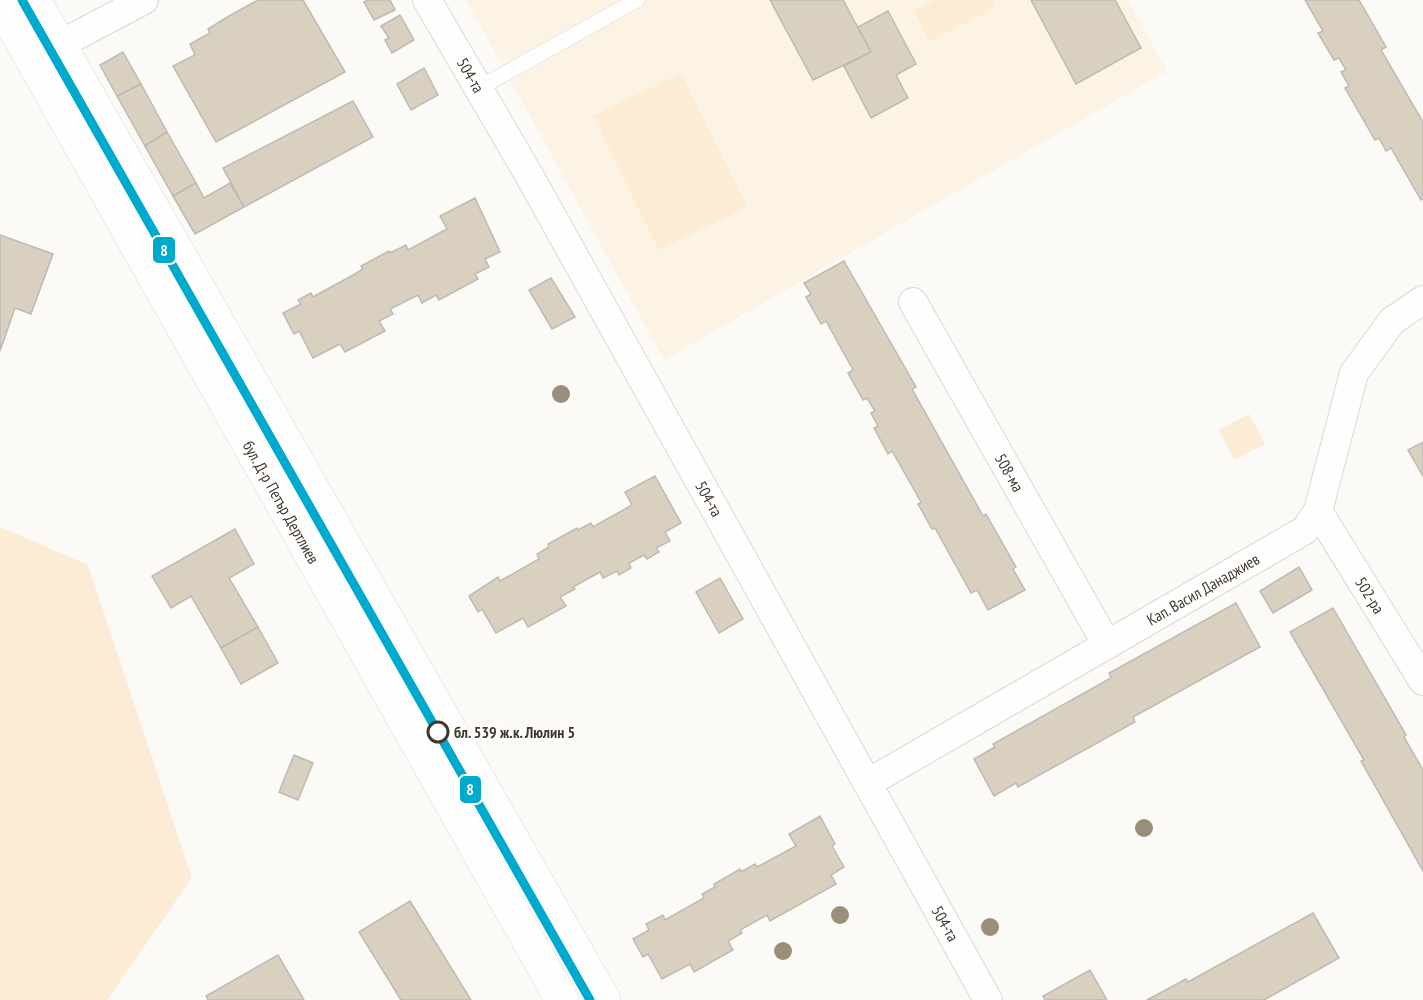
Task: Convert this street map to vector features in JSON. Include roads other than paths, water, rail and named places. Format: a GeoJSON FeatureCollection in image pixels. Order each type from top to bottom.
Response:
{"type":"FeatureCollection","features":[{"type":"Feature","properties":{"kind":"main road","name":"бул. Д-р Петър Дертлиев"},"geometry":{"type":"LineString","coordinates":[[34,0],[46,52],[562,1000]]}},
{"type":"Feature","properties":{"kind":"main road","name":"бул. Д-р Петър Дертлиев"},"geometry":{"type":"LineString","coordinates":[[0,3],[46,52],[604,1000]]}},
{"type":"Feature","properties":{"kind":"street"},"geometry":{"type":"LineString","coordinates":[[46,52],[144,0]]}},
{"type":"Feature","properties":{"kind":"street","name":"504-та"},"geometry":{"type":"LineString","coordinates":[[427,0],[478,87],[988,1000]]}},
{"type":"Feature","properties":{"kind":"street","name":"Кап. Васил Данаджиев"},"geometry":{"type":"LineString","coordinates":[[868,783],[1106,643],[1305,530],[1318,511],[1354,373],[1392,321],[1423,300]]}},
{"type":"Feature","properties":{"kind":"street","name":"508-ма"},"geometry":{"type":"LineString","coordinates":[[913,302],[1106,643]]}},
{"type":"Feature","properties":{"kind":"street","name":"502-ра"},"geometry":{"type":"LineString","coordinates":[[1318,511],[1423,681]]}},
{"type":"Feature","properties":{"kind":"lane"},"geometry":{"type":"LineString","coordinates":[[478,87],[637,0]]}},
{"type":"Feature","properties":{"kind":"place","name":"бл. 539 ж.к. Люлин 5"},"geometry":{"type":"Point","coordinates":[438,732]}}]}
